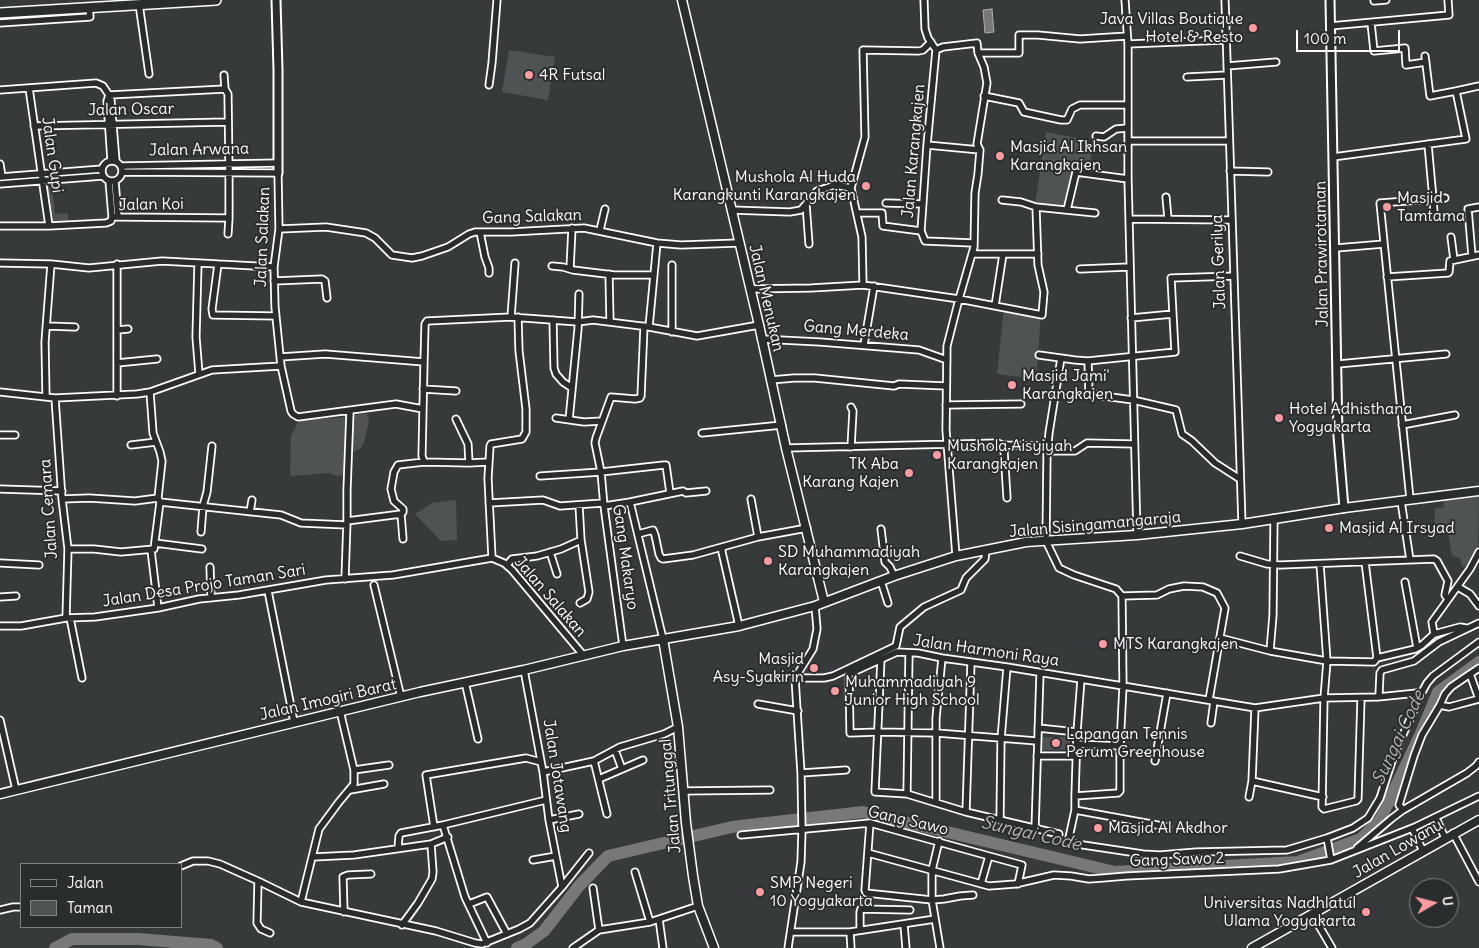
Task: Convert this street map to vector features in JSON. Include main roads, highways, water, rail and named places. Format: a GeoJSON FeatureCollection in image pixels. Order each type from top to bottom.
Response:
{"type":"FeatureCollection","features":[{"type":"Feature","properties":{"kind":"main road"},"geometry":{"type":"LineString","coordinates":[[0,13],[159,1],[216,0]]}},
{"type":"Feature","properties":{"kind":"main road","name":"Jalan Menukan"},"geometry":{"type":"LineString","coordinates":[[682,0],[759,325],[786,448],[824,602]]}},
{"type":"Feature","properties":{"kind":"main road","name":"Jalan Sisingamangaraja"},"geometry":{"type":"LineString","coordinates":[[664,639],[738,626],[815,606],[894,576],[956,556],[1026,542],[1136,535],[1242,524],[1344,508],[1479,491]]}},
{"type":"Feature","properties":{"kind":"main road","name":"Jalan Imogiri Barat"},"geometry":{"type":"LineString","coordinates":[[0,794],[340,711],[623,646],[664,639]]}},
{"type":"Feature","properties":{"kind":"main road","name":"Jalan Tritunggal"},"geometry":{"type":"LineString","coordinates":[[664,639],[678,727],[688,844],[698,906],[714,948]]}},
{"type":"Feature","properties":{"kind":"main road","name":"Jalan Lowanu"},"geometry":{"type":"LineString","coordinates":[[1252,948],[1479,820]]}},
{"type":"Feature","properties":{"kind":"waterway","name":"Sungai Code"},"geometry":{"type":"LineString","coordinates":[[517,948],[544,931],[579,886],[608,856],[732,827],[863,812],[1115,872],[1298,862],[1361,839],[1380,820],[1422,731],[1438,692],[1479,662]]}},
{"type":"Feature","properties":{"kind":"waterway","name":"Sungai Code"},"geometry":{"type":"LineString","coordinates":[[55,948],[72,939],[138,939],[211,945],[217,948]]}},
{"type":"Feature","properties":{"kind":"place","name":"Java Villas Boutique Hotel & Resto"},"geometry":{"type":"Point","coordinates":[1253,28]}},
{"type":"Feature","properties":{"kind":"place","name":"4R Futsal"},"geometry":{"type":"Point","coordinates":[529,75]}},
{"type":"Feature","properties":{"kind":"place","name":"Masjid Al Ikhsan Karangkajen"},"geometry":{"type":"Point","coordinates":[1000,156]}},
{"type":"Feature","properties":{"kind":"place","name":"Mushola Al Huda Karangkunti Karangkajen"},"geometry":{"type":"Point","coordinates":[866,186]}},
{"type":"Feature","properties":{"kind":"place","name":"Masjid Tamtama"},"geometry":{"type":"Point","coordinates":[1387,207]}},
{"type":"Feature","properties":{"kind":"place","name":"Masjid Jami' Karangkajen"},"geometry":{"type":"Point","coordinates":[1012,385]}},
{"type":"Feature","properties":{"kind":"place","name":"Hotel Adhisthana Yogyakarta"},"geometry":{"type":"Point","coordinates":[1279,418]}},
{"type":"Feature","properties":{"kind":"place","name":"Mushola Aisyiyah Karangkajen"},"geometry":{"type":"Point","coordinates":[937,455]}},
{"type":"Feature","properties":{"kind":"place","name":"TK Aba Karang Kajen"},"geometry":{"type":"Point","coordinates":[909,473]}},
{"type":"Feature","properties":{"kind":"place","name":"Masjid Al Irsyad"},"geometry":{"type":"Point","coordinates":[1329,528]}},
{"type":"Feature","properties":{"kind":"place","name":"SD Muhammadiyah Karangkajen"},"geometry":{"type":"Point","coordinates":[768,561]}},
{"type":"Feature","properties":{"kind":"place","name":"MTS Karangkajen"},"geometry":{"type":"Point","coordinates":[1103,644]}},
{"type":"Feature","properties":{"kind":"place","name":"Masjid Asy-Syakirin"},"geometry":{"type":"Point","coordinates":[814,668]}},
{"type":"Feature","properties":{"kind":"place","name":"Muhammadiyah 9 Junior High School"},"geometry":{"type":"Point","coordinates":[835,691]}},
{"type":"Feature","properties":{"kind":"place","name":"Lapangan Tennis Perum Greenhouse"},"geometry":{"type":"Point","coordinates":[1056,743]}},
{"type":"Feature","properties":{"kind":"place","name":"Masjid Al Akdhor"},"geometry":{"type":"Point","coordinates":[1098,828]}},
{"type":"Feature","properties":{"kind":"place","name":"SMP Negeri 10 Yogyakarta"},"geometry":{"type":"Point","coordinates":[760,892]}},
{"type":"Feature","properties":{"kind":"place","name":"Universitas Nadhlatul Ulama Yogyakarta"},"geometry":{"type":"Point","coordinates":[1366,912]}}]}
